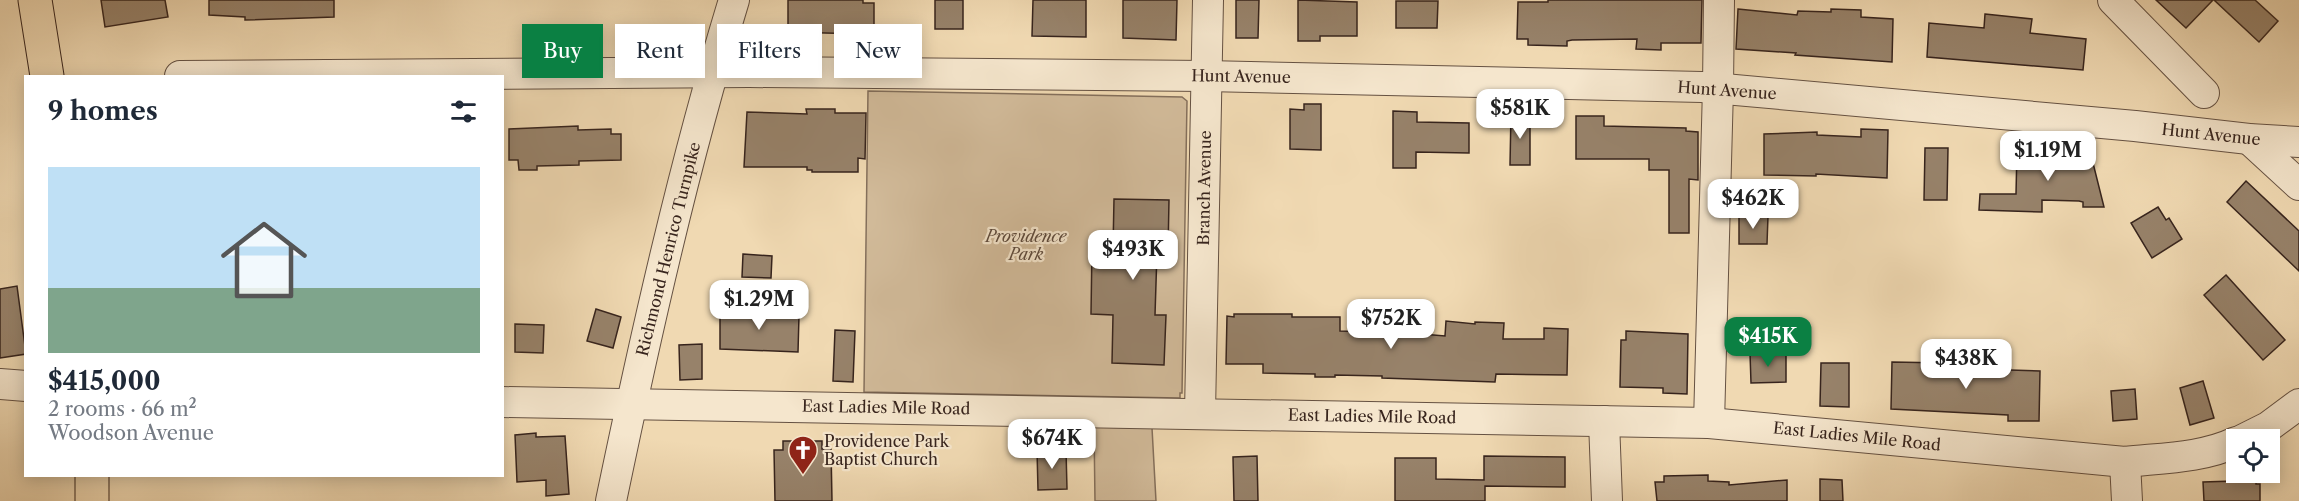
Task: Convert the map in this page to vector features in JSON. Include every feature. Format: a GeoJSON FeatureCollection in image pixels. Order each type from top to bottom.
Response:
{"type":"FeatureCollection","features":[{"type":"Feature","properties":{"kind":"main road"},"geometry":{"type":"LineString","coordinates":[[35,0],[47,75]]}},
{"type":"Feature","properties":{"kind":"main road"},"geometry":{"type":"LineString","coordinates":[[92,477],[92,501]]}},
{"type":"Feature","properties":{"kind":"street","name":"Richmond Henrico Turnpike"},"geometry":{"type":"LineString","coordinates":[[611,501],[631,403],[712,72],[734,0]]}},
{"type":"Feature","properties":{"kind":"street","name":"Branch Avenue"},"geometry":{"type":"LineString","coordinates":[[1200,413],[1208,0]]}},
{"type":"Feature","properties":{"kind":"street"},"geometry":{"type":"LineString","coordinates":[[1709,423],[1719,0]]}},
{"type":"Feature","properties":{"kind":"street"},"geometry":{"type":"LineString","coordinates":[[2113,0],[2204,93]]}},
{"type":"Feature","properties":{"kind":"street","name":"Hunt Avenue"},"geometry":{"type":"LineString","coordinates":[[313,75],[712,72],[1206,76],[1718,88],[2299,142]]}},
{"type":"Feature","properties":{"kind":"street"},"geometry":{"type":"LineString","coordinates":[[2249,139],[2299,185]]}},
{"type":"Feature","properties":{"kind":"street"},"geometry":{"type":"LineString","coordinates":[[0,384],[24,386]]}},
{"type":"Feature","properties":{"kind":"street","name":"East Ladies Mile Road"},"geometry":{"type":"LineString","coordinates":[[504,402],[1709,423],[2125,462],[2191,455],[2226,447]]}},
{"type":"Feature","properties":{"kind":"street"},"geometry":{"type":"LineString","coordinates":[[2264,429],[2299,404]]}},
{"type":"Feature","properties":{"kind":"street"},"geometry":{"type":"LineString","coordinates":[[1604,421],[1606,501]]}},
{"type":"Feature","properties":{"kind":"street"},"geometry":{"type":"LineString","coordinates":[[2125,462],[2127,501]]}},
{"type":"Feature","properties":{"kind":"green space","name":"Providence Park"},"geometry":{"type":"Polygon","coordinates":[[[868,91],[1182,97],[1187,101],[1182,393],[1180,393],[1180,398],[864,392],[868,91]]]}},
{"type":"Feature","properties":{"kind":"green space"},"geometry":{"type":"Polygon","coordinates":[[[1094,427],[1152,428],[1156,501],[1095,501],[1094,427]]]}},
{"type":"Feature","properties":{"kind":"building"},"geometry":{"type":"Polygon","coordinates":[[[101,0],[165,0],[168,17],[105,27],[101,0]]]}},
{"type":"Feature","properties":{"kind":"building"},"geometry":{"type":"Polygon","coordinates":[[[209,0],[334,0],[334,17],[245,20],[245,17],[209,15],[209,0]]]}},
{"type":"Feature","properties":{"kind":"building"},"geometry":{"type":"Polygon","coordinates":[[[788,0],[863,0],[863,3],[874,3],[874,24],[834,24],[834,33],[822,33],[822,24],[788,24],[788,0]]]}},
{"type":"Feature","properties":{"kind":"building"},"geometry":{"type":"Polygon","coordinates":[[[935,0],[963,0],[963,29],[935,29],[935,0]]]}},
{"type":"Feature","properties":{"kind":"building"},"geometry":{"type":"Polygon","coordinates":[[[1033,0],[1086,0],[1086,37],[1032,36],[1033,0]]]}},
{"type":"Feature","properties":{"kind":"building"},"geometry":{"type":"Polygon","coordinates":[[[1123,0],[1177,0],[1176,40],[1123,38],[1123,0]]]}},
{"type":"Feature","properties":{"kind":"building"},"geometry":{"type":"Polygon","coordinates":[[[1236,0],[1259,0],[1258,38],[1236,38],[1236,0]]]}},
{"type":"Feature","properties":{"kind":"building"},"geometry":{"type":"Polygon","coordinates":[[[1298,0],[1357,2],[1357,36],[1320,36],[1320,41],[1298,41],[1298,0]]]}},
{"type":"Feature","properties":{"kind":"building"},"geometry":{"type":"Polygon","coordinates":[[[1548,0],[1702,0],[1701,43],[1661,43],[1661,50],[1636,49],[1637,39],[1572,40],[1567,41],[1567,46],[1528,45],[1528,39],[1517,39],[1518,2],[1548,2],[1548,0]]]}},
{"type":"Feature","properties":{"kind":"building"},"geometry":{"type":"Polygon","coordinates":[[[2156,0],[2213,0],[2186,28],[2156,0]]]}},
{"type":"Feature","properties":{"kind":"building"},"geometry":{"type":"Polygon","coordinates":[[[2214,0],[2255,0],[2278,21],[2259,42],[2214,0]]]}},
{"type":"Feature","properties":{"kind":"building"},"geometry":{"type":"Polygon","coordinates":[[[1396,1],[1438,1],[1437,28],[1396,28],[1396,1]]]}},
{"type":"Feature","properties":{"kind":"building"},"geometry":{"type":"Polygon","coordinates":[[[1738,9],[1797,15],[1798,11],[1861,10],[1861,17],[1893,19],[1892,62],[1736,49],[1738,9]]]}},
{"type":"Feature","properties":{"kind":"building"},"geometry":{"type":"Polygon","coordinates":[[[1985,14],[2032,19],[2030,33],[2086,39],[2083,70],[1927,57],[1929,23],[1984,28],[1985,14]]]}},
{"type":"Feature","properties":{"kind":"building"},"geometry":{"type":"Polygon","coordinates":[[[1304,104],[1321,104],[1321,150],[1290,149],[1290,109],[1304,110],[1304,104]]]}},
{"type":"Feature","properties":{"kind":"building"},"geometry":{"type":"Polygon","coordinates":[[[806,109],[835,109],[835,113],[866,113],[865,159],[858,158],[858,172],[812,172],[812,170],[807,170],[807,167],[744,167],[747,112],[807,114],[806,109]]]}},
{"type":"Feature","properties":{"kind":"building"},"geometry":{"type":"Polygon","coordinates":[[[1393,111],[1417,112],[1417,122],[1469,123],[1469,153],[1416,152],[1416,168],[1393,168],[1393,111]]]}},
{"type":"Feature","properties":{"kind":"building"},"geometry":{"type":"Polygon","coordinates":[[[1511,114],[1530,115],[1530,165],[1510,165],[1511,114]]]}},
{"type":"Feature","properties":{"kind":"building"},"geometry":{"type":"Polygon","coordinates":[[[1576,116],[1604,116],[1604,126],[1686,128],[1686,131],[1698,132],[1698,180],[1689,179],[1689,233],[1669,233],[1669,170],[1649,170],[1649,159],[1576,159],[1576,116]]]}},
{"type":"Feature","properties":{"kind":"building"},"geometry":{"type":"Polygon","coordinates":[[[578,126],[578,130],[611,129],[611,134],[621,134],[621,160],[579,161],[579,165],[537,166],[537,170],[519,170],[518,160],[509,160],[509,129],[578,126]]]}},
{"type":"Feature","properties":{"kind":"building"},"geometry":{"type":"Polygon","coordinates":[[[1861,129],[1888,130],[1887,178],[1816,174],[1816,176],[1764,175],[1764,134],[1817,132],[1817,135],[1861,137],[1861,129]]]}},
{"type":"Feature","properties":{"kind":"building"},"geometry":{"type":"Polygon","coordinates":[[[1925,148],[1948,148],[1947,200],[1924,200],[1925,148]]]}},
{"type":"Feature","properties":{"kind":"building"},"geometry":{"type":"Polygon","coordinates":[[[2017,149],[2091,155],[2104,207],[2083,207],[2083,202],[2079,201],[2042,200],[2042,212],[1979,210],[1980,194],[2016,194],[2017,149]]]}},
{"type":"Feature","properties":{"kind":"building"},"geometry":{"type":"Polygon","coordinates":[[[2246,181],[2299,231],[2299,271],[2227,202],[2246,181]]]}},
{"type":"Feature","properties":{"kind":"building"},"geometry":{"type":"Polygon","coordinates":[[[1114,199],[1169,200],[1168,252],[1157,252],[1155,315],[1166,315],[1164,365],[1112,363],[1113,315],[1091,314],[1092,248],[1113,249],[1114,199]]]}},
{"type":"Feature","properties":{"kind":"building"},"geometry":{"type":"Polygon","coordinates":[[[2158,207],[2166,220],[2169,218],[2182,239],[2152,258],[2131,223],[2158,207]]]}},
{"type":"Feature","properties":{"kind":"building"},"geometry":{"type":"Polygon","coordinates":[[[1739,216],[1768,216],[1767,244],[1739,244],[1739,216]]]}},
{"type":"Feature","properties":{"kind":"building"},"geometry":{"type":"Polygon","coordinates":[[[743,254],[772,256],[771,278],[742,277],[743,254]]]}},
{"type":"Feature","properties":{"kind":"building"},"geometry":{"type":"Polygon","coordinates":[[[2226,275],[2285,340],[2263,360],[2204,295],[2226,275]]]}},
{"type":"Feature","properties":{"kind":"building"},"geometry":{"type":"Polygon","coordinates":[[[17,286],[24,354],[0,358],[0,289],[17,286]]]}},
{"type":"Feature","properties":{"kind":"building"},"geometry":{"type":"Polygon","coordinates":[[[727,307],[755,308],[755,314],[799,316],[798,352],[720,349],[720,318],[727,318],[727,307]]]}},
{"type":"Feature","properties":{"kind":"building"},"geometry":{"type":"Polygon","coordinates":[[[596,309],[621,317],[613,348],[587,341],[596,309]]]}},
{"type":"Feature","properties":{"kind":"building"},"geometry":{"type":"Polygon","coordinates":[[[1234,314],[1340,317],[1340,331],[1384,332],[1384,319],[1411,320],[1410,333],[1445,336],[1446,321],[1475,324],[1475,322],[1504,323],[1503,339],[1544,339],[1544,328],[1568,329],[1567,375],[1496,374],[1495,382],[1382,378],[1382,376],[1315,377],[1315,374],[1263,373],[1263,364],[1226,364],[1227,316],[1234,317],[1234,314]]]}},
{"type":"Feature","properties":{"kind":"building"},"geometry":{"type":"Polygon","coordinates":[[[515,324],[544,325],[543,353],[515,352],[515,324]]]}},
{"type":"Feature","properties":{"kind":"building"},"geometry":{"type":"Polygon","coordinates":[[[835,330],[855,331],[853,382],[833,381],[835,330]]]}},
{"type":"Feature","properties":{"kind":"building"},"geometry":{"type":"Polygon","coordinates":[[[1626,331],[1688,334],[1687,394],[1663,393],[1663,388],[1620,387],[1621,340],[1626,340],[1626,331]]]}},
{"type":"Feature","properties":{"kind":"building"},"geometry":{"type":"Polygon","coordinates":[[[702,344],[702,379],[680,380],[679,345],[702,344]]]}},
{"type":"Feature","properties":{"kind":"building"},"geometry":{"type":"Polygon","coordinates":[[[1750,353],[1786,353],[1786,382],[1751,383],[1750,353]]]}},
{"type":"Feature","properties":{"kind":"building"},"geometry":{"type":"Polygon","coordinates":[[[1892,362],[1945,363],[1945,368],[2040,371],[2039,421],[2008,421],[2008,415],[1891,409],[1892,362]]]}},
{"type":"Feature","properties":{"kind":"building"},"geometry":{"type":"Polygon","coordinates":[[[1821,363],[1849,363],[1849,407],[1820,406],[1821,363]]]}},
{"type":"Feature","properties":{"kind":"building"},"geometry":{"type":"Polygon","coordinates":[[[2203,381],[2214,418],[2190,425],[2180,388],[2203,381]]]}},
{"type":"Feature","properties":{"kind":"building"},"geometry":{"type":"Polygon","coordinates":[[[2135,389],[2137,419],[2113,421],[2111,391],[2135,389]]]}},
{"type":"Feature","properties":{"kind":"building"},"geometry":{"type":"Polygon","coordinates":[[[536,433],[536,437],[565,436],[569,494],[546,496],[546,480],[517,482],[515,435],[536,433]]]}},
{"type":"Feature","properties":{"kind":"building","name":"Providence Park Baptist Church"},"geometry":{"type":"Polygon","coordinates":[[[783,441],[822,441],[822,449],[831,449],[832,501],[775,501],[774,450],[783,450],[783,441]]]}},
{"type":"Feature","properties":{"kind":"building"},"geometry":{"type":"Polygon","coordinates":[[[1037,450],[1066,450],[1067,489],[1038,490],[1037,450]]]}},
{"type":"Feature","properties":{"kind":"building"},"geometry":{"type":"Polygon","coordinates":[[[1257,456],[1258,501],[1234,501],[1233,457],[1257,456]]]}},
{"type":"Feature","properties":{"kind":"building"},"geometry":{"type":"Polygon","coordinates":[[[1484,456],[1565,457],[1565,487],[1485,486],[1485,501],[1395,501],[1395,458],[1436,458],[1436,479],[1484,480],[1484,456]]]}},
{"type":"Feature","properties":{"kind":"building"},"geometry":{"type":"Polygon","coordinates":[[[1708,475],[1708,481],[1729,482],[1729,485],[1787,480],[1787,501],[1657,501],[1655,482],[1664,482],[1664,476],[1708,475]]]}},
{"type":"Feature","properties":{"kind":"building"},"geometry":{"type":"Polygon","coordinates":[[[1820,479],[1842,480],[1843,501],[1820,501],[1820,479]]]}},
{"type":"Feature","properties":{"kind":"building"},"geometry":{"type":"Polygon","coordinates":[[[2203,482],[2260,484],[2260,501],[2204,501],[2203,482]]]}},
{"type":"Feature","properties":{"kind":"place","name":"Providence Park Baptist Church"},"geometry":{"type":"Point","coordinates":[803,476]}}]}
